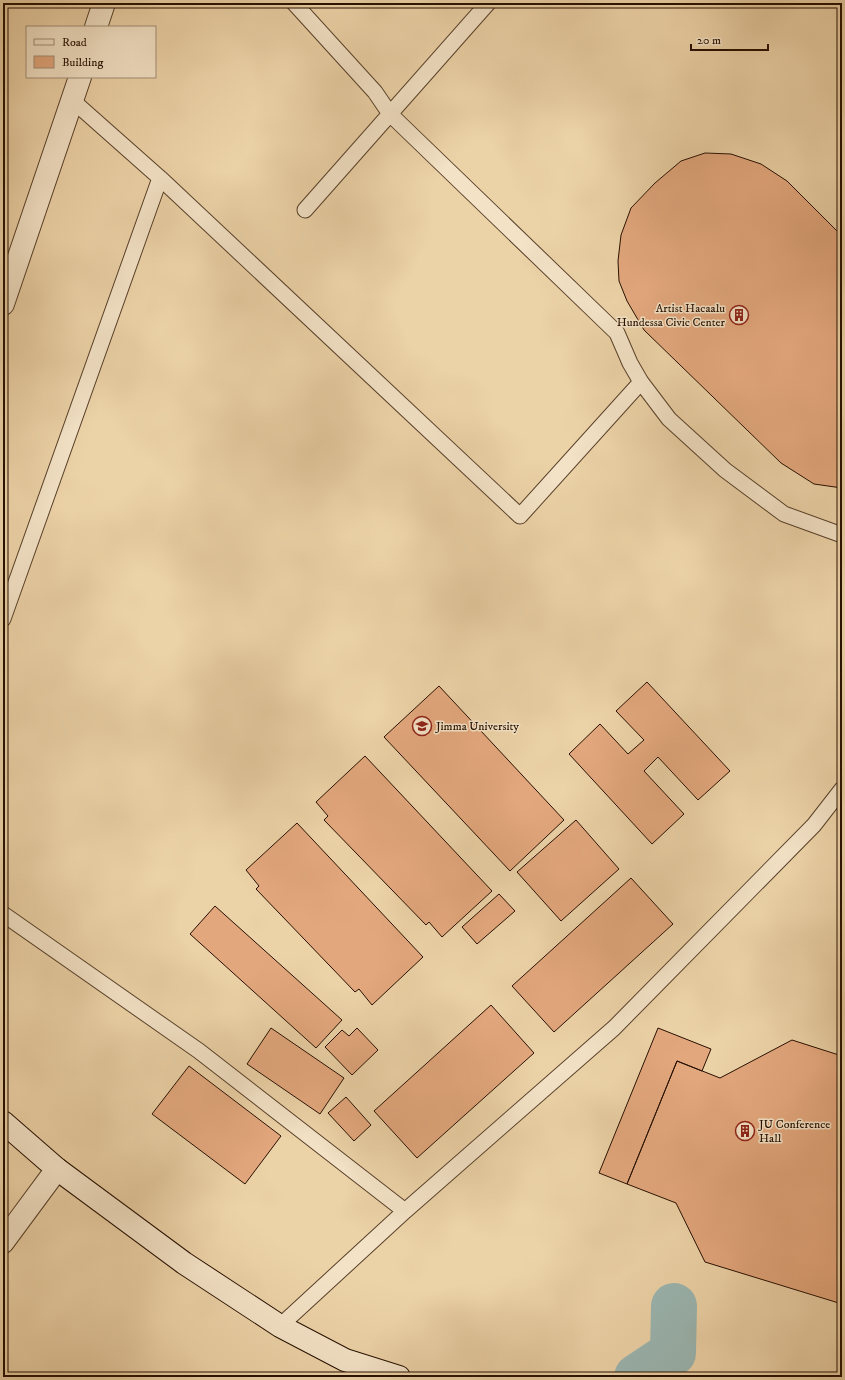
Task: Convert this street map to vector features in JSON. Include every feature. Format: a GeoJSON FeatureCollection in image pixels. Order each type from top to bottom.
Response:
{"type":"FeatureCollection","features":[{"type":"Feature","properties":{"kind":"street"},"geometry":{"type":"LineString","coordinates":[[96,26],[104,3]]}},
{"type":"Feature","properties":{"kind":"street"},"geometry":{"type":"LineString","coordinates":[[3,304],[80,78]]}},
{"type":"Feature","properties":{"kind":"street"},"geometry":{"type":"LineString","coordinates":[[3,1122],[57,1169],[184,1263],[280,1326],[345,1360],[399,1377]]}},
{"type":"Feature","properties":{"kind":"street"},"geometry":{"type":"LineString","coordinates":[[3,1242],[57,1169]]}},
{"type":"Feature","properties":{"kind":"lane"},"geometry":{"type":"LineString","coordinates":[[294,3],[375,92],[390,114],[617,333],[630,363],[641,382],[669,419],[725,470],[784,514],[842,535]]}},
{"type":"Feature","properties":{"kind":"lane"},"geometry":{"type":"LineString","coordinates":[[305,210],[440,55],[488,3]]}},
{"type":"Feature","properties":{"kind":"lane"},"geometry":{"type":"LineString","coordinates":[[72,100],[160,178],[520,516],[641,382]]}},
{"type":"Feature","properties":{"kind":"lane"},"geometry":{"type":"LineString","coordinates":[[3,619],[160,178]]}},
{"type":"Feature","properties":{"kind":"lane"},"geometry":{"type":"LineString","coordinates":[[280,1326],[405,1211],[614,1028],[814,825],[842,789]]}},
{"type":"Feature","properties":{"kind":"lane"},"geometry":{"type":"LineString","coordinates":[[3,914],[199,1051],[405,1211]]}},
{"type":"Feature","properties":{"kind":"building","name":"Artist Hacaalu Hundessa Civic Center"},"geometry":{"type":"Polygon","coordinates":[[[705,153],[731,154],[761,164],[787,181],[842,236],[842,488],[814,484],[781,463],[644,330],[627,301],[619,281],[618,261],[621,235],[631,208],[655,183],[681,161],[705,153]]]}},
{"type":"Feature","properties":{"kind":"building"},"geometry":{"type":"Polygon","coordinates":[[[647,682],[730,771],[698,800],[658,757],[644,771],[684,814],[652,844],[569,754],[600,724],[628,754],[644,740],[616,711],[647,682]]]}},
{"type":"Feature","properties":{"kind":"building"},"geometry":{"type":"Polygon","coordinates":[[[439,686],[564,820],[510,871],[384,737],[439,686]]]}},
{"type":"Feature","properties":{"kind":"building"},"geometry":{"type":"Polygon","coordinates":[[[365,756],[492,891],[442,937],[429,922],[426,925],[324,820],[328,816],[316,802],[365,756]]]}},
{"type":"Feature","properties":{"kind":"building"},"geometry":{"type":"Polygon","coordinates":[[[576,820],[619,869],[561,921],[517,872],[576,820]]]}},
{"type":"Feature","properties":{"kind":"building"},"geometry":{"type":"Polygon","coordinates":[[[297,823],[423,957],[372,1005],[359,989],[355,992],[256,889],[259,886],[246,870],[297,823]]]}},
{"type":"Feature","properties":{"kind":"building"},"geometry":{"type":"Polygon","coordinates":[[[631,878],[673,924],[554,1032],[512,986],[631,878]]]}},
{"type":"Feature","properties":{"kind":"building"},"geometry":{"type":"Polygon","coordinates":[[[499,894],[515,911],[477,944],[462,927],[499,894]]]}},
{"type":"Feature","properties":{"kind":"building"},"geometry":{"type":"Polygon","coordinates":[[[215,906],[342,1020],[316,1048],[190,934],[215,906]]]}},
{"type":"Feature","properties":{"kind":"building"},"geometry":{"type":"Polygon","coordinates":[[[491,1005],[534,1053],[417,1158],[374,1111],[491,1005]]]}},
{"type":"Feature","properties":{"kind":"building"},"geometry":{"type":"Polygon","coordinates":[[[271,1028],[344,1078],[320,1114],[247,1064],[271,1028]]]}},
{"type":"Feature","properties":{"kind":"building"},"geometry":{"type":"Polygon","coordinates":[[[357,1028],[378,1050],[352,1075],[325,1047],[342,1030],[349,1036],[357,1028]]]}},
{"type":"Feature","properties":{"kind":"building"},"geometry":{"type":"Polygon","coordinates":[[[658,1028],[711,1049],[702,1071],[677,1061],[627,1184],[599,1173],[658,1028]]]}},
{"type":"Feature","properties":{"kind":"building","name":"JU Conference Hall"},"geometry":{"type":"Polygon","coordinates":[[[792,1040],[842,1056],[842,1304],[705,1262],[676,1203],[627,1184],[677,1061],[720,1078],[792,1040]]]}},
{"type":"Feature","properties":{"kind":"building"},"geometry":{"type":"Polygon","coordinates":[[[189,1066],[281,1136],[245,1184],[152,1114],[189,1066]]]}},
{"type":"Feature","properties":{"kind":"building"},"geometry":{"type":"Polygon","coordinates":[[[346,1097],[371,1125],[354,1141],[328,1113],[346,1097]]]}},
{"type":"Feature","properties":{"kind":"waterway"},"geometry":{"type":"LineString","coordinates":[[637,1377],[673,1353],[674,1306]]}},
{"type":"Feature","properties":{"kind":"place","name":"Artist Hacaalu Hundessa Civic Center"},"geometry":{"type":"Point","coordinates":[739,315]}},
{"type":"Feature","properties":{"kind":"place","name":"Jimma University"},"geometry":{"type":"Point","coordinates":[422,726]}},
{"type":"Feature","properties":{"kind":"place","name":"JU Conference Hall"},"geometry":{"type":"Point","coordinates":[745,1131]}}]}
